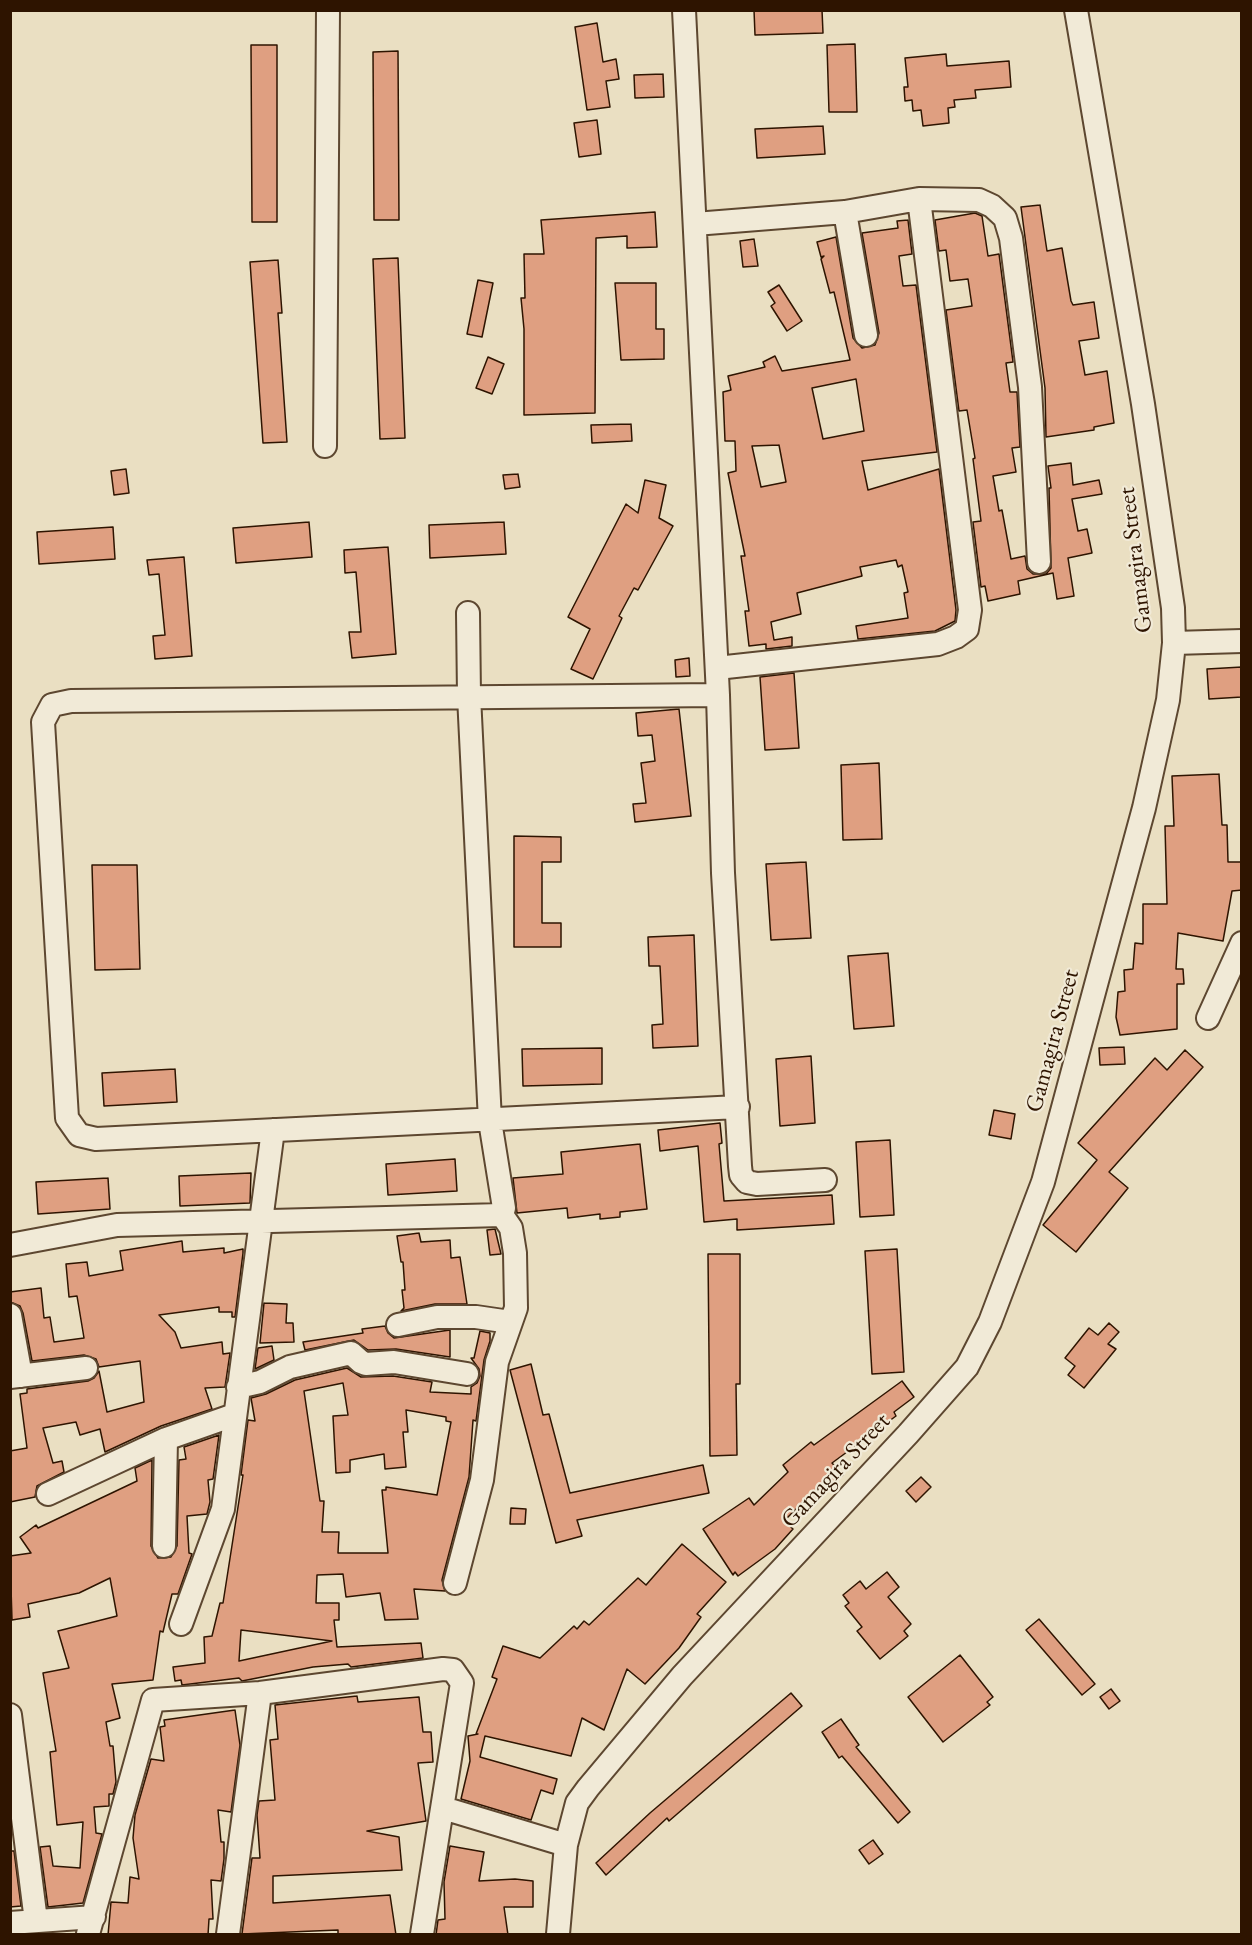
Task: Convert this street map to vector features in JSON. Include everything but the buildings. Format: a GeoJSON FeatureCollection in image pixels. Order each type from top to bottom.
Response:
{"type":"FeatureCollection","features":[{"type":"Feature","properties":{"kind":"street"},"geometry":{"type":"LineString","coordinates":[[325,446],[328,10]]}},
{"type":"Feature","properties":{"kind":"street"},"geometry":{"type":"LineString","coordinates":[[684,10],[717,668],[723,873],[741,1175],[747,1182],[757,1184],[825,1180]]}},
{"type":"Feature","properties":{"kind":"street","name":"Gamagira Street"},"geometry":{"type":"LineString","coordinates":[[558,1935],[566,1845],[577,1803],[682,1676],[908,1434],[967,1366],[990,1322],[1043,1182],[1146,797],[1168,700],[1174,643],[1173,608],[1143,404],[1076,10]]}},
{"type":"Feature","properties":{"kind":"street"},"geometry":{"type":"LineString","coordinates":[[695,224],[844,212],[919,199],[979,200],[992,206],[1005,218],[1011,238],[1030,387],[1039,562]]}},
{"type":"Feature","properties":{"kind":"street"},"geometry":{"type":"LineString","coordinates":[[717,668],[938,644],[956,637],[967,629],[970,610],[919,199]]}},
{"type":"Feature","properties":{"kind":"street"},"geometry":{"type":"LineString","coordinates":[[844,212],[866,335]]}},
{"type":"Feature","properties":{"kind":"street"},"geometry":{"type":"LineString","coordinates":[[468,613],[469,696],[490,1121],[504,1208],[502,1215]]}},
{"type":"Feature","properties":{"kind":"street"},"geometry":{"type":"LineString","coordinates":[[1174,643],[1242,641]]}},
{"type":"Feature","properties":{"kind":"street"},"geometry":{"type":"LineString","coordinates":[[718,695],[70,701],[51,705],[44,722],[68,1118],[79,1135],[96,1139],[738,1107]]}},
{"type":"Feature","properties":{"kind":"street"},"geometry":{"type":"LineString","coordinates":[[1208,1018],[1242,943]]}},
{"type":"Feature","properties":{"kind":"street"},"geometry":{"type":"LineString","coordinates":[[182,1624],[223,1509],[234,1414],[263,1221],[273,1130]]}},
{"type":"Feature","properties":{"kind":"street"},"geometry":{"type":"LineString","coordinates":[[10,1245],[117,1225],[502,1215]]}},
{"type":"Feature","properties":{"kind":"street"},"geometry":{"type":"LineString","coordinates":[[455,1583],[482,1480],[497,1362],[516,1308],[515,1253],[511,1228],[502,1215]]}},
{"type":"Feature","properties":{"kind":"street"},"geometry":{"type":"LineString","coordinates":[[10,1315],[16,1376],[86,1368]]}},
{"type":"Feature","properties":{"kind":"street"},"geometry":{"type":"LineString","coordinates":[[398,1325],[437,1317],[476,1317],[510,1322]]}},
{"type":"Feature","properties":{"kind":"street"},"geometry":{"type":"LineString","coordinates":[[238,1386],[260,1382],[290,1367],[351,1353],[366,1364],[394,1362],[467,1374]]}},
{"type":"Feature","properties":{"kind":"street"},"geometry":{"type":"LineString","coordinates":[[48,1494],[166,1439],[234,1414]]}},
{"type":"Feature","properties":{"kind":"street"},"geometry":{"type":"LineString","coordinates":[[164,1546],[166,1439]]}},
{"type":"Feature","properties":{"kind":"street"},"geometry":{"type":"LineString","coordinates":[[10,1923],[36,1921],[91,1926],[153,1700],[260,1693],[443,1669],[453,1670],[462,1683],[422,1935]]}},
{"type":"Feature","properties":{"kind":"street"},"geometry":{"type":"LineString","coordinates":[[228,1935],[260,1693]]}},
{"type":"Feature","properties":{"kind":"street"},"geometry":{"type":"LineString","coordinates":[[10,1715],[36,1921]]}},
{"type":"Feature","properties":{"kind":"street"},"geometry":{"type":"LineString","coordinates":[[443,1808],[566,1845]]}}]}
